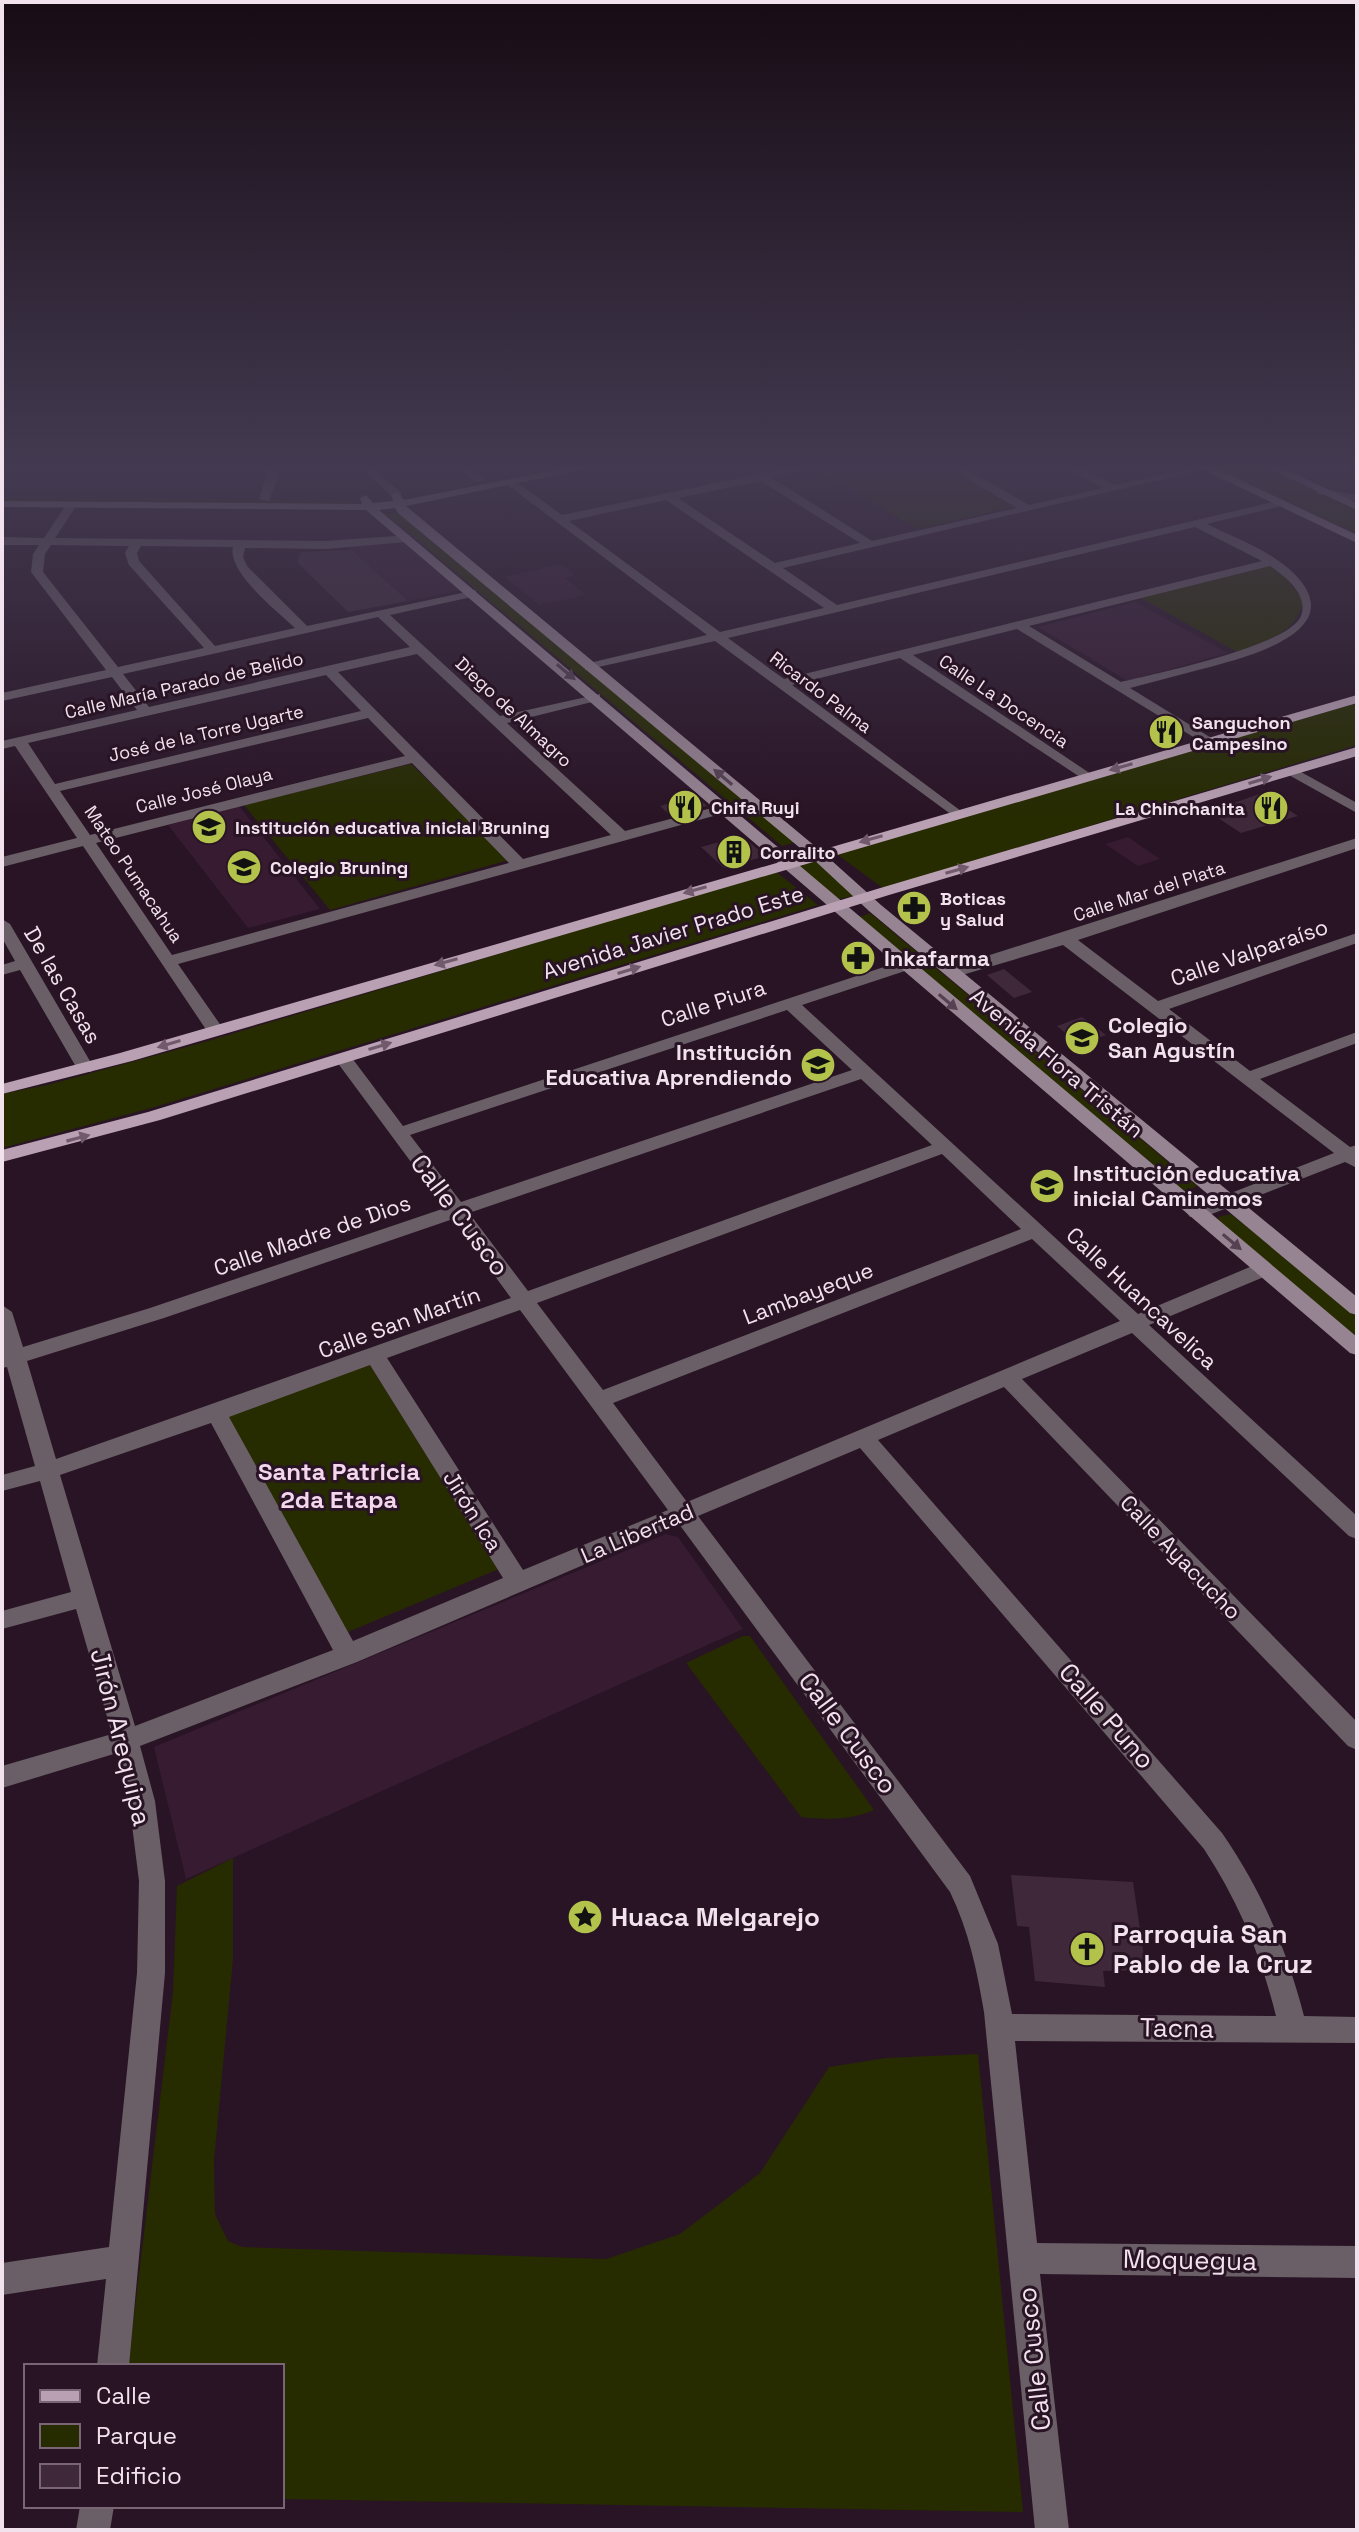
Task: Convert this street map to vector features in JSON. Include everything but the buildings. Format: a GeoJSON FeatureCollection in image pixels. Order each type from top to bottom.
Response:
{"type":"FeatureCollection","features":[{"type":"Feature","properties":{"kind":"main road","name":"Avenida Javier Prado Este"},"geometry":{"type":"LineString","coordinates":[[2,1089],[85,1068],[1357,699]]}},
{"type":"Feature","properties":{"kind":"main road","name":"Avenida Javier Prado Este"},"geometry":{"type":"LineString","coordinates":[[2,1156],[117,1127],[1357,751]]}},
{"type":"Feature","properties":{"kind":"street"},"geometry":{"type":"LineString","coordinates":[[42,581],[146,712]]}},
{"type":"Feature","properties":{"kind":"street"},"geometry":{"type":"LineString","coordinates":[[150,581],[212,650]]}},
{"type":"Feature","properties":{"kind":"street"},"geometry":{"type":"LineString","coordinates":[[255,581],[304,630]]}},
{"type":"Feature","properties":{"kind":"street","name":"Avenida Flora Tristán"},"geometry":{"type":"LineString","coordinates":[[458,581],[836,907],[1357,1348]]}},
{"type":"Feature","properties":{"kind":"street","name":"Avenida Flora Tristán"},"geometry":{"type":"LineString","coordinates":[[487,581],[817,855],[952,973],[1357,1308]]}},
{"type":"Feature","properties":{"kind":"street","name":"Ricardo Palma"},"geometry":{"type":"LineString","coordinates":[[643,581],[956,814]]}},
{"type":"Feature","properties":{"kind":"street"},"geometry":{"type":"LineString","coordinates":[[794,581],[835,609]]}},
{"type":"Feature","properties":{"kind":"street"},"geometry":{"type":"LineString","coordinates":[[590,667],[952,581]]}},
{"type":"Feature","properties":{"kind":"street"},"geometry":{"type":"LineString","coordinates":[[781,684],[1194,581]]}},
{"type":"Feature","properties":{"kind":"street"},"geometry":{"type":"LineString","coordinates":[[1119,687],[1261,649],[1293,632],[1305,618],[1309,602],[1296,581]]}},
{"type":"Feature","properties":{"kind":"street"},"geometry":{"type":"LineString","coordinates":[[2,697],[472,593]]}},
{"type":"Feature","properties":{"kind":"street","name":"Diego de Almagro"},"geometry":{"type":"LineString","coordinates":[[381,613],[622,837]]}},
{"type":"Feature","properties":{"kind":"street"},"geometry":{"type":"LineString","coordinates":[[1019,625],[1208,742]]}},
{"type":"Feature","properties":{"kind":"street","name":"Calle María Parado de Belido"},"geometry":{"type":"LineString","coordinates":[[10,743],[420,649]]}},
{"type":"Feature","properties":{"kind":"street","name":"Calle La Docencia"},"geometry":{"type":"LineString","coordinates":[[903,654],[1086,777]]}},
{"type":"Feature","properties":{"kind":"street"},"geometry":{"type":"LineString","coordinates":[[329,670],[520,865]]}},
{"type":"Feature","properties":{"kind":"street"},"geometry":{"type":"LineString","coordinates":[[497,721],[595,697]]}},
{"type":"Feature","properties":{"kind":"street","name":"José de la Torre Ugarte"},"geometry":{"type":"LineString","coordinates":[[51,789],[370,713]]}},
{"type":"Feature","properties":{"kind":"street","name":"Mateo Pumacahua"},"geometry":{"type":"LineString","coordinates":[[10,743],[51,789],[215,1030]]}},
{"type":"Feature","properties":{"kind":"street","name":"Calle José Olaya"},"geometry":{"type":"LineString","coordinates":[[2,862],[415,758]]}},
{"type":"Feature","properties":{"kind":"street"},"geometry":{"type":"LineString","coordinates":[[1292,771],[1357,809]]}},
{"type":"Feature","properties":{"kind":"street"},"geometry":{"type":"LineString","coordinates":[[169,961],[723,809]]}},
{"type":"Feature","properties":{"kind":"street","name":"Calle Mar del Plata"},"geometry":{"type":"LineString","coordinates":[[952,973],[1066,939],[1357,843]]}},
{"type":"Feature","properties":{"kind":"street","name":"De las Casas"},"geometry":{"type":"LineString","coordinates":[[2,924],[85,1068]]}},
{"type":"Feature","properties":{"kind":"street","name":"Calle Valparaíso"},"geometry":{"type":"LineString","coordinates":[[1156,1008],[1357,938]]}},
{"type":"Feature","properties":{"kind":"street"},"geometry":{"type":"LineString","coordinates":[[1066,939],[1354,1156]]}},
{"type":"Feature","properties":{"kind":"street"},"geometry":{"type":"LineString","coordinates":[[2,970],[25,964]]}},
{"type":"Feature","properties":{"kind":"street","name":"Calle Piura"},"geometry":{"type":"LineString","coordinates":[[399,1133],[905,965]]}},
{"type":"Feature","properties":{"kind":"street","name":"Calle Huancavelica"},"geometry":{"type":"LineString","coordinates":[[790,1003],[1357,1530]]}},
{"type":"Feature","properties":{"kind":"street"},"geometry":{"type":"LineString","coordinates":[[1247,1078],[1357,1037]]}},
{"type":"Feature","properties":{"kind":"street","name":"Calle Cusco"},"geometry":{"type":"LineString","coordinates":[[343,1058],[960,1884],[974,1908],[988,1949],[1052,2530]]}},
{"type":"Feature","properties":{"kind":"street","name":"Calle Madre de Dios"},"geometry":{"type":"LineString","coordinates":[[9,1359],[157,1313],[863,1072]]}},
{"type":"Feature","properties":{"kind":"street","name":"Calle San Martín"},"geometry":{"type":"LineString","coordinates":[[2,1483],[216,1413],[944,1147]]}},
{"type":"Feature","properties":{"kind":"street"},"geometry":{"type":"LineString","coordinates":[[1197,1213],[1354,1156]]}},
{"type":"Feature","properties":{"kind":"street","name":"Lambayeque"},"geometry":{"type":"LineString","coordinates":[[600,1400],[1034,1231]]}},
{"type":"Feature","properties":{"kind":"street","name":"La Libertad"},"geometry":{"type":"LineString","coordinates":[[2,1777],[126,1740],[348,1655],[1264,1269]]}},
{"type":"Feature","properties":{"kind":"street","name":"Jirón Arequipa"},"geometry":{"type":"LineString","coordinates":[[2,1312],[9,1359],[49,1470],[126,1740],[142,1801],[152,1881],[151,1973],[113,2364]]}},
{"type":"Feature","properties":{"kind":"street","name":"Jirón Ica"},"geometry":{"type":"LineString","coordinates":[[375,1356],[519,1584]]}},
{"type":"Feature","properties":{"kind":"street","name":"Calle Ayacucho"},"geometry":{"type":"LineString","coordinates":[[1006,1376],[1357,1739]]}},
{"type":"Feature","properties":{"kind":"street"},"geometry":{"type":"LineString","coordinates":[[216,1413],[348,1655]]}},
{"type":"Feature","properties":{"kind":"street","name":"Calle Puno"},"geometry":{"type":"LineString","coordinates":[[863,1437],[1213,1841],[1244,1888],[1263,1927],[1278,1967],[1293,2029]]}},
{"type":"Feature","properties":{"kind":"street"},"geometry":{"type":"LineString","coordinates":[[2,1620],[85,1597]]}},
{"type":"Feature","properties":{"kind":"street","name":"Tacna"},"geometry":{"type":"LineString","coordinates":[[997,2027],[1357,2030]]}},
{"type":"Feature","properties":{"kind":"street","name":"Moquegua"},"geometry":{"type":"LineString","coordinates":[[1023,2258],[1357,2262]]}},
{"type":"Feature","properties":{"kind":"street"},"geometry":{"type":"LineString","coordinates":[[2,2279],[123,2261]]}},
{"type":"Feature","properties":{"kind":"street"},"geometry":{"type":"LineString","coordinates":[[93,2530],[97,2508]]}},
{"type":"Feature","properties":{"kind":"shaded area"},"geometry":{"type":"Polygon","coordinates":[[[386,581],[451,581],[461,590],[408,601],[386,581]]]}},
{"type":"Feature","properties":{"kind":"shaded area"},"geometry":{"type":"Polygon","coordinates":[[[510,581],[569,581],[586,595],[539,605],[510,581]]]}},
{"type":"Feature","properties":{"kind":"shaded area"},"geometry":{"type":"Polygon","coordinates":[[[1135,602],[1228,653],[1128,681],[1038,627],[1135,602]]]}},
{"type":"Feature","properties":{"kind":"shaded area","name":"Colegio Bruning"},"geometry":{"type":"Polygon","coordinates":[[[239,806],[320,909],[248,928],[168,825],[239,806]]]}},
{"type":"Feature","properties":{"kind":"shaded area"},"geometry":{"type":"Polygon","coordinates":[[[1128,837],[1160,859],[1138,866],[1105,844],[1128,837]]]}},
{"type":"Feature","properties":{"kind":"shaded area"},"geometry":{"type":"Polygon","coordinates":[[[666,1534],[678,1537],[743,1629],[186,1879],[154,1747],[666,1534]]]}},
{"type":"Feature","properties":{"kind":"green space"},"geometry":{"type":"Polygon","coordinates":[[[466,581],[484,581],[797,842],[782,846],[466,581]]]}},
{"type":"Feature","properties":{"kind":"green space"},"geometry":{"type":"Polygon","coordinates":[[[1198,581],[1289,581],[1304,601],[1287,629],[1269,640],[1237,652],[1138,596],[1198,581]]]}},
{"type":"Feature","properties":{"kind":"green space"},"geometry":{"type":"Polygon","coordinates":[[[1357,703],[1357,745],[883,888],[835,853],[1357,703]]]}},
{"type":"Feature","properties":{"kind":"green space"},"geometry":{"type":"Polygon","coordinates":[[[411,764],[509,860],[330,910],[244,805],[411,764]]]}},
{"type":"Feature","properties":{"kind":"green space"},"geometry":{"type":"Polygon","coordinates":[[[811,857],[858,895],[835,900],[796,867],[811,857]]]}},
{"type":"Feature","properties":{"kind":"green space"},"geometry":{"type":"Polygon","coordinates":[[[775,871],[818,905],[155,1107],[2,1148],[2,1094],[51,1084],[201,1043],[775,871]]]}},
{"type":"Feature","properties":{"kind":"green space"},"geometry":{"type":"Polygon","coordinates":[[[870,913],[1197,1186],[1186,1192],[858,918],[870,913]]]}},
{"type":"Feature","properties":{"kind":"green space"},"geometry":{"type":"Polygon","coordinates":[[[1231,1214],[1357,1317],[1357,1338],[1219,1222],[1218,1217],[1231,1214]]]}},
{"type":"Feature","properties":{"kind":"green space"},"geometry":{"type":"Polygon","coordinates":[[[368,1362],[499,1569],[348,1632],[227,1415],[368,1362]]]}},
{"type":"Feature","properties":{"kind":"green space"},"geometry":{"type":"Polygon","coordinates":[[[743,1636],[750,1636],[874,1810],[838,1818],[801,1817],[686,1663],[743,1636]]]}},
{"type":"Feature","properties":{"kind":"green space"},"geometry":{"type":"Polygon","coordinates":[[[233,1858],[233,1959],[214,2161],[215,2214],[228,2241],[242,2247],[606,2259],[680,2234],[760,2173],[829,2067],[886,2058],[978,2054],[1023,2512],[284,2499],[284,2364],[128,2364],[173,1992],[177,1886],[233,1858]]]}},
{"type":"Feature","properties":{"kind":"place","name":"Sanguchon Campesino"},"geometry":{"type":"Point","coordinates":[1166,732]}},
{"type":"Feature","properties":{"kind":"place","name":"Chifa Ruyi"},"geometry":{"type":"Point","coordinates":[685,807]}},
{"type":"Feature","properties":{"kind":"place","name":"La Chinchanita"},"geometry":{"type":"Point","coordinates":[1271,808]}},
{"type":"Feature","properties":{"kind":"place","name":"Institución educativa inicial Bruning"},"geometry":{"type":"Point","coordinates":[209,827]}},
{"type":"Feature","properties":{"kind":"place","name":"Corralito"},"geometry":{"type":"Point","coordinates":[734,852]}},
{"type":"Feature","properties":{"kind":"place","name":"Colegio Bruning"},"geometry":{"type":"Point","coordinates":[244,867]}},
{"type":"Feature","properties":{"kind":"place","name":"Boticas y Salud"},"geometry":{"type":"Point","coordinates":[914,908]}},
{"type":"Feature","properties":{"kind":"place","name":"Inkafarma"},"geometry":{"type":"Point","coordinates":[858,958]}},
{"type":"Feature","properties":{"kind":"place","name":"Colegio San Agustín"},"geometry":{"type":"Point","coordinates":[1082,1038]}},
{"type":"Feature","properties":{"kind":"place","name":"Institución Educativa Aprendiendo"},"geometry":{"type":"Point","coordinates":[818,1065]}},
{"type":"Feature","properties":{"kind":"place","name":"Institución educativa inicial Caminemos"},"geometry":{"type":"Point","coordinates":[1047,1186]}},
{"type":"Feature","properties":{"kind":"place","name":"Huaca Melgarejo"},"geometry":{"type":"Point","coordinates":[585,1917]}},
{"type":"Feature","properties":{"kind":"place","name":"Parroquia San Pablo de la Cruz"},"geometry":{"type":"Point","coordinates":[1087,1949]}},
{"type":"Feature","properties":{"kind":"district","name":"Santa Patricia 2da Etapa"},"geometry":{"type":"Point","coordinates":[339,1485]}}]}
